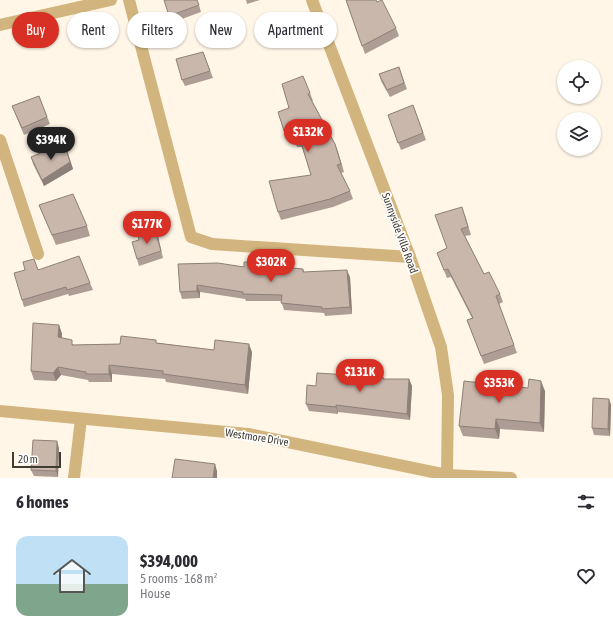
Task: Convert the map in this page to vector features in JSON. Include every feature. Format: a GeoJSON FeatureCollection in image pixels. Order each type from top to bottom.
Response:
{"type":"FeatureCollection","features":[{"type":"Feature","properties":{"kind":"street"},"geometry":{"type":"LineString","coordinates":[[0,25],[111,0]]}},
{"type":"Feature","properties":{"kind":"street"},"geometry":{"type":"LineString","coordinates":[[130,0],[191,237],[212,244],[410,257]]}},
{"type":"Feature","properties":{"kind":"street","name":"Sunnyside Villa Road"},"geometry":{"type":"LineString","coordinates":[[312,0],[410,257],[441,347],[448,395],[447,475]]}},
{"type":"Feature","properties":{"kind":"street"},"geometry":{"type":"LineString","coordinates":[[0,140],[38,254]]}},
{"type":"Feature","properties":{"kind":"street","name":"Westmore Drive"},"geometry":{"type":"LineString","coordinates":[[0,411],[248,434],[447,475],[511,478]]}},
{"type":"Feature","properties":{"kind":"street"},"geometry":{"type":"LineString","coordinates":[[74,478],[81,419]]}},
{"type":"Feature","properties":{"kind":"building"},"geometry":{"type":"Polygon","coordinates":[[[164,0],[197,0],[199,5],[180,12],[168,12],[164,0]]]}},
{"type":"Feature","properties":{"kind":"building"},"geometry":{"type":"Polygon","coordinates":[[[346,0],[376,0],[377,2],[382,0],[396,28],[362,46],[346,0]]]}},
{"type":"Feature","properties":{"kind":"building"},"geometry":{"type":"Polygon","coordinates":[[[203,52],[210,71],[182,80],[176,59],[203,52]]]}},
{"type":"Feature","properties":{"kind":"building"},"geometry":{"type":"Polygon","coordinates":[[[399,67],[404,83],[387,90],[379,74],[399,67]]]}},
{"type":"Feature","properties":{"kind":"building"},"geometry":{"type":"Polygon","coordinates":[[[303,76],[310,93],[308,94],[335,144],[341,164],[337,165],[350,191],[330,199],[278,212],[269,181],[311,175],[300,139],[294,140],[291,130],[284,131],[278,112],[289,108],[282,84],[303,76]]]}},
{"type":"Feature","properties":{"kind":"building"},"geometry":{"type":"Polygon","coordinates":[[[39,96],[47,117],[22,128],[12,106],[39,96]]]}},
{"type":"Feature","properties":{"kind":"building"},"geometry":{"type":"Polygon","coordinates":[[[413,105],[423,133],[398,143],[388,115],[413,105]]]}},
{"type":"Feature","properties":{"kind":"building"},"geometry":{"type":"Polygon","coordinates":[[[64,143],[70,162],[42,180],[31,157],[64,143]]]}},
{"type":"Feature","properties":{"kind":"building"},"geometry":{"type":"Polygon","coordinates":[[[73,194],[87,226],[52,235],[39,205],[73,194]]]}},
{"type":"Feature","properties":{"kind":"building"},"geometry":{"type":"Polygon","coordinates":[[[462,207],[468,227],[461,229],[484,274],[489,272],[500,294],[496,296],[514,345],[481,356],[467,320],[473,318],[448,269],[444,270],[437,253],[447,248],[435,215],[462,207]]]}},
{"type":"Feature","properties":{"kind":"building"},"geometry":{"type":"Polygon","coordinates":[[[155,230],[161,251],[137,259],[132,242],[139,240],[138,236],[155,230]]]}},
{"type":"Feature","properties":{"kind":"building"},"geometry":{"type":"Polygon","coordinates":[[[79,256],[90,283],[67,290],[66,287],[22,300],[14,273],[25,270],[23,262],[34,259],[38,270],[79,256]]]}},
{"type":"Feature","properties":{"kind":"building"},"geometry":{"type":"Polygon","coordinates":[[[244,262],[271,262],[271,266],[303,269],[303,272],[347,270],[350,307],[322,309],[322,307],[281,303],[282,295],[243,294],[243,292],[197,285],[197,291],[180,292],[178,264],[218,263],[244,267],[244,262]]]}},
{"type":"Feature","properties":{"kind":"building"},"geometry":{"type":"Polygon","coordinates":[[[33,323],[59,325],[58,337],[72,340],[72,345],[120,344],[121,336],[156,340],[156,343],[214,350],[215,340],[249,344],[245,385],[163,374],[163,371],[109,365],[109,374],[86,374],[86,372],[58,367],[53,373],[31,371],[33,323]]]}},
{"type":"Feature","properties":{"kind":"building"},"geometry":{"type":"Polygon","coordinates":[[[317,373],[383,377],[383,379],[409,379],[407,414],[336,405],[336,407],[306,404],[307,385],[316,386],[317,373]]]}},
{"type":"Feature","properties":{"kind":"building"},"geometry":{"type":"Polygon","coordinates":[[[529,379],[541,381],[540,423],[496,419],[495,429],[459,426],[464,381],[528,388],[529,379]]]}},
{"type":"Feature","properties":{"kind":"building"},"geometry":{"type":"Polygon","coordinates":[[[593,398],[609,399],[608,429],[592,428],[593,398]]]}},
{"type":"Feature","properties":{"kind":"building"},"geometry":{"type":"Polygon","coordinates":[[[33,440],[57,441],[56,471],[31,470],[33,440]]]}},
{"type":"Feature","properties":{"kind":"building"},"geometry":{"type":"Polygon","coordinates":[[[175,459],[215,464],[213,478],[172,478],[175,459]]]}}]}
